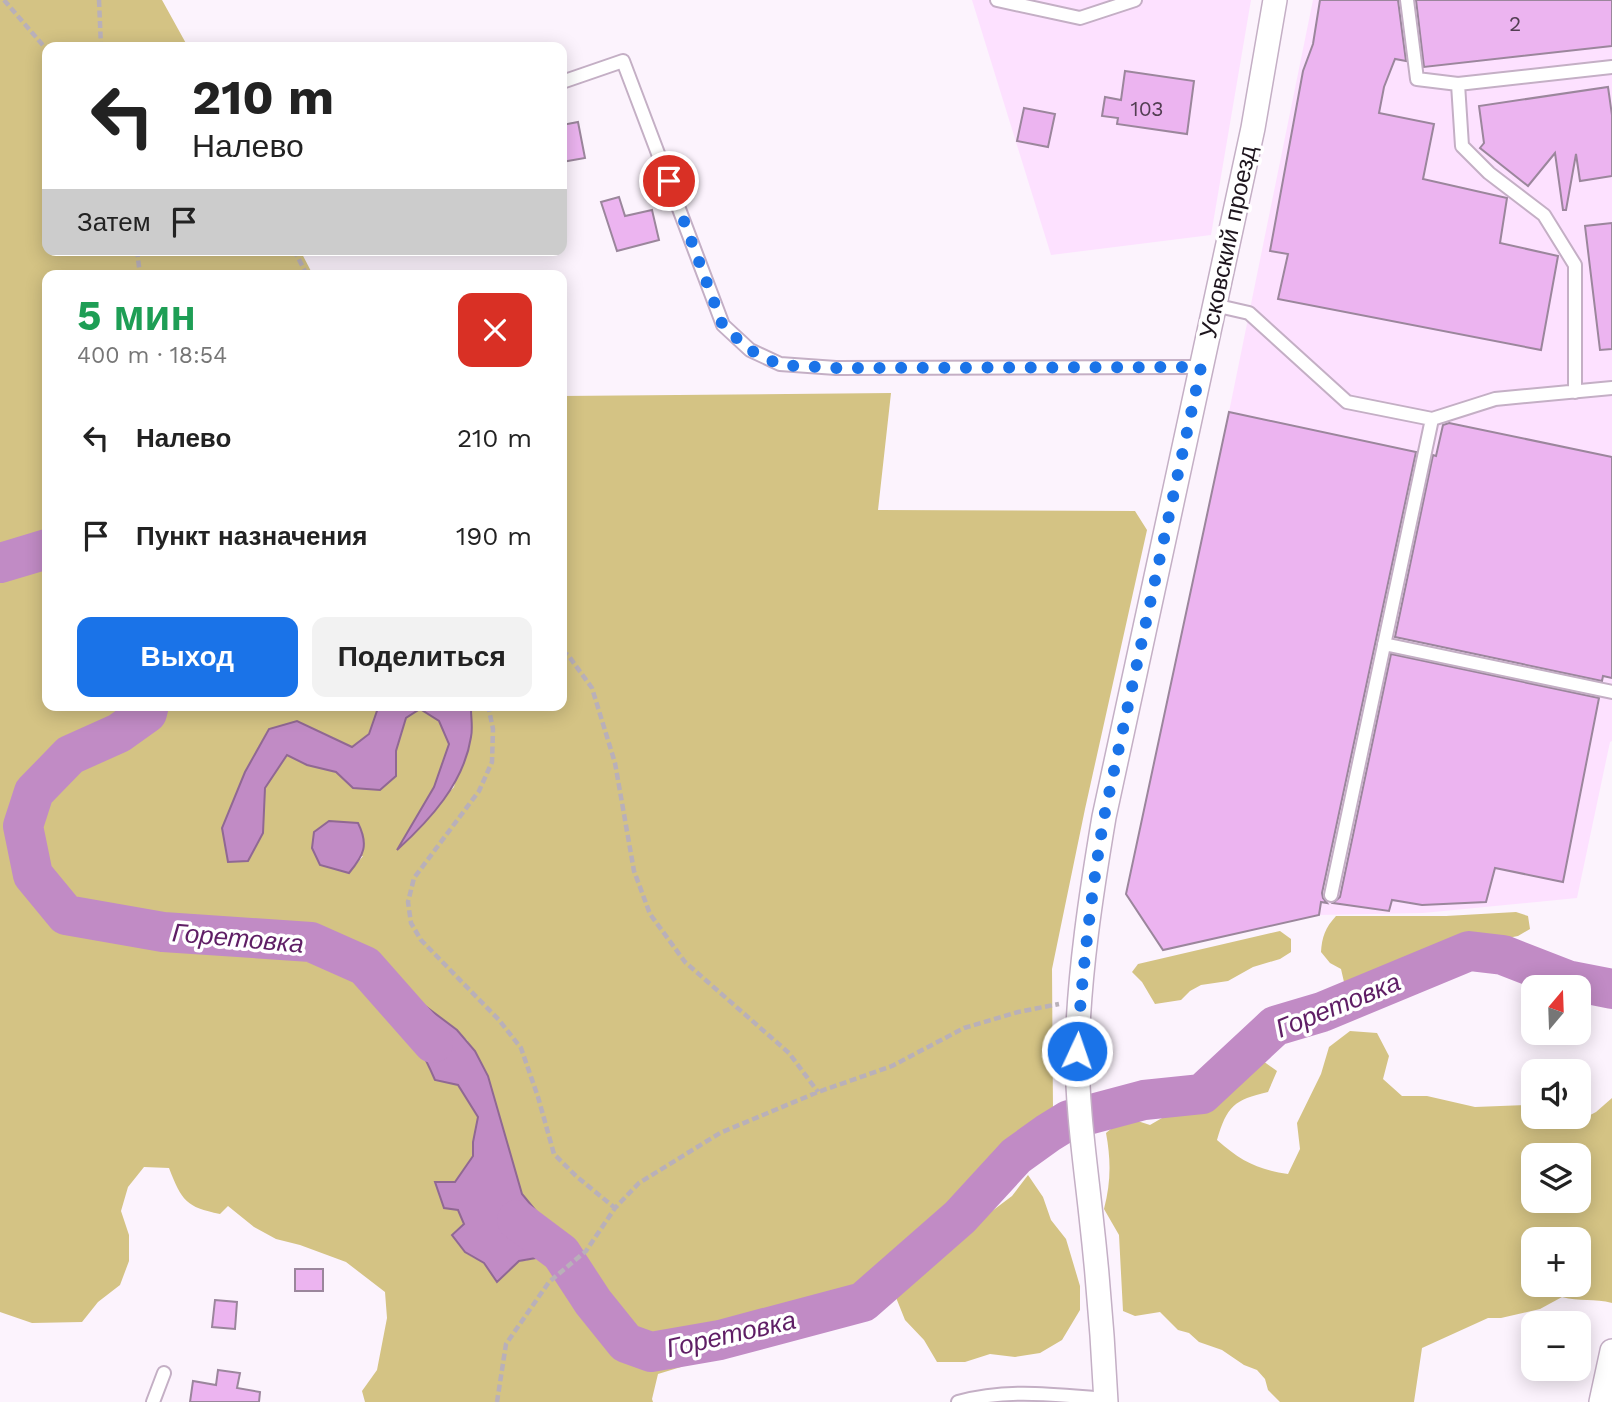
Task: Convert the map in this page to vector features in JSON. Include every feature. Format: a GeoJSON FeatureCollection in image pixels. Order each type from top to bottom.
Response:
{"type":"FeatureCollection","features":[{"type":"Feature","properties":{"kind":"street","name":"Усковский проезд"},"geometry":{"type":"LineString","coordinates":[[1106,1401],[1100,1295],[1084,1157],[1077,1051],[1095,870],[1104,817],[1253,128],[1275,0]]}},
{"type":"Feature","properties":{"kind":"street"},"geometry":{"type":"LineString","coordinates":[[1601,1402],[1612,1351]]}},
{"type":"Feature","properties":{"kind":"lane"},"geometry":{"type":"LineString","coordinates":[[997,0],[1080,18],[1135,0]]}},
{"type":"Feature","properties":{"kind":"lane"},"geometry":{"type":"LineString","coordinates":[[1408,0],[1417,79],[1458,84],[1612,67]]}},
{"type":"Feature","properties":{"kind":"lane"},"geometry":{"type":"LineString","coordinates":[[567,80],[624,61],[723,326],[750,350],[780,365],[836,368],[1201,367]]}},
{"type":"Feature","properties":{"kind":"lane"},"geometry":{"type":"LineString","coordinates":[[1458,84],[1462,146],[1489,173],[1544,215],[1575,265],[1575,391]]}},
{"type":"Feature","properties":{"kind":"lane"},"geometry":{"type":"LineString","coordinates":[[1214,305],[1249,313],[1347,402],[1432,419],[1495,399],[1612,388]]}},
{"type":"Feature","properties":{"kind":"lane"},"geometry":{"type":"LineString","coordinates":[[1331,895],[1432,419]]}},
{"type":"Feature","properties":{"kind":"lane"},"geometry":{"type":"LineString","coordinates":[[1384,644],[1612,692]]}},
{"type":"Feature","properties":{"kind":"lane"},"geometry":{"type":"LineString","coordinates":[[153,1402],[164,1373]]}},
{"type":"Feature","properties":{"kind":"lane"},"geometry":{"type":"LineString","coordinates":[[958,1402],[985,1394],[1023,1394],[1106,1401]]}},
{"type":"Feature","properties":{"kind":"path"},"geometry":{"type":"LineString","coordinates":[[4,0],[42,44]]}},
{"type":"Feature","properties":{"kind":"path"},"geometry":{"type":"LineString","coordinates":[[99,0],[101,42]]}},
{"type":"Feature","properties":{"kind":"path"},"geometry":{"type":"LineString","coordinates":[[567,654],[592,688],[615,763],[634,870],[650,914],[685,961],[789,1053],[818,1092]]}},
{"type":"Feature","properties":{"kind":"path"},"geometry":{"type":"LineString","coordinates":[[489,711],[493,729],[492,762],[479,791],[414,878],[408,902],[411,923],[421,940],[499,1020],[520,1048],[538,1097],[554,1154],[615,1208]]}},
{"type":"Feature","properties":{"kind":"path"},"geometry":{"type":"LineString","coordinates":[[496,1402],[506,1344],[549,1282],[586,1251],[615,1208],[639,1183],[720,1133],[818,1092],[892,1066],[964,1028],[1018,1012],[1080,1000]]}},
{"type":"Feature","properties":{"kind":"shaded area"},"geometry":{"type":"Polygon","coordinates":[[[0,0],[162,0],[185,42],[42,42],[42,256],[303,256],[310,270],[42,270],[42,711],[377,711],[369,734],[351,748],[297,721],[265,788],[287,755],[307,765],[336,772],[353,788],[396,776],[396,751],[406,718],[417,711],[423,711],[439,721],[449,744],[434,787],[399,848],[454,787],[471,711],[567,711],[567,396],[891,393],[878,510],[1135,511],[1147,530],[1052,969],[1053,1111],[1050,1117],[1028,1126],[968,1195],[875,1275],[799,1310],[710,1331],[703,1355],[681,1367],[658,1374],[653,1402],[365,1402],[362,1391],[377,1370],[387,1318],[385,1292],[346,1262],[276,1239],[254,1227],[228,1206],[220,1214],[192,1205],[182,1195],[169,1168],[144,1167],[128,1187],[121,1211],[129,1235],[129,1261],[120,1285],[98,1302],[82,1322],[32,1323],[0,1312],[0,0]],[[363,856],[320,865],[349,873],[363,856]],[[397,985],[400,994],[392,1018],[412,1037],[435,1080],[458,1085],[478,1117],[473,1156],[455,1182],[435,1182],[458,1210],[464,1224],[452,1235],[466,1253],[489,1262],[516,1262],[569,1252],[522,1194],[488,1076],[467,1040],[397,985]]]}},
{"type":"Feature","properties":{"kind":"shaded area"},"geometry":{"type":"Polygon","coordinates":[[[972,0],[1251,0],[1211,235],[1051,255],[972,0]]]}},
{"type":"Feature","properties":{"kind":"shaded area"},"geometry":{"type":"Polygon","coordinates":[[[1313,0],[1612,0],[1612,741],[1577,898],[1423,913],[1319,915],[1229,412],[1313,0]]]}},
{"type":"Feature","properties":{"kind":"shaded area"},"geometry":{"type":"Polygon","coordinates":[[[377,711],[417,711],[406,718],[396,751],[396,776],[380,790],[353,788],[336,772],[307,765],[287,755],[265,788],[263,833],[248,861],[228,862],[222,828],[245,772],[269,729],[297,721],[352,747],[369,734],[377,711]]]}},
{"type":"Feature","properties":{"kind":"shaded area"},"geometry":{"type":"Polygon","coordinates":[[[423,711],[471,711],[472,734],[467,754],[444,800],[397,850],[434,787],[449,744],[439,721],[423,711]]]}},
{"type":"Feature","properties":{"kind":"shaded area"},"geometry":{"type":"Polygon","coordinates":[[[329,821],[358,823],[364,844],[358,861],[349,873],[320,865],[312,848],[314,832],[329,821]]]}},
{"type":"Feature","properties":{"kind":"shaded area"},"geometry":{"type":"Polygon","coordinates":[[[1516,912],[1528,916],[1530,929],[1518,936],[1413,957],[1393,971],[1344,982],[1341,969],[1330,963],[1321,952],[1325,933],[1336,916],[1446,916],[1516,912]]]}},
{"type":"Feature","properties":{"kind":"shaded area"},"geometry":{"type":"Polygon","coordinates":[[[1280,931],[1291,939],[1291,952],[1280,959],[1253,967],[1228,981],[1201,985],[1181,1000],[1155,1004],[1142,982],[1132,972],[1138,964],[1280,931]]]}},
{"type":"Feature","properties":{"kind":"shaded area"},"geometry":{"type":"Polygon","coordinates":[[[396,984],[457,1030],[475,1051],[488,1076],[522,1194],[570,1252],[519,1261],[497,1282],[484,1263],[465,1252],[452,1235],[464,1224],[458,1210],[444,1208],[435,1182],[455,1182],[473,1156],[478,1117],[458,1085],[435,1080],[412,1037],[391,1018],[399,994],[396,984]]]}},
{"type":"Feature","properties":{"kind":"shaded area"},"geometry":{"type":"Polygon","coordinates":[[[1350,1031],[1377,1033],[1389,1056],[1383,1079],[1402,1096],[1427,1096],[1475,1107],[1521,1105],[1521,1129],[1591,1129],[1591,1115],[1612,1098],[1612,1303],[1562,1297],[1540,1309],[1521,1311],[1521,1313],[1501,1318],[1488,1318],[1422,1348],[1414,1402],[1280,1402],[1268,1390],[1265,1379],[1257,1370],[1244,1365],[1222,1350],[1199,1342],[1189,1333],[1178,1330],[1160,1312],[1135,1316],[1123,1311],[1119,1235],[1104,1209],[1110,1171],[1106,1133],[1125,1117],[1150,1125],[1215,1087],[1233,1070],[1256,1056],[1277,1071],[1268,1092],[1247,1098],[1234,1106],[1224,1119],[1217,1140],[1250,1163],[1288,1174],[1300,1149],[1297,1123],[1321,1074],[1329,1047],[1350,1031]]]}},
{"type":"Feature","properties":{"kind":"shaded area"},"geometry":{"type":"Polygon","coordinates":[[[1028,1175],[1043,1197],[1051,1220],[1066,1239],[1080,1286],[1080,1310],[1062,1340],[1040,1353],[1015,1357],[990,1354],[965,1362],[937,1362],[924,1340],[905,1320],[895,1295],[909,1274],[933,1261],[951,1242],[1012,1196],[1028,1175]]]}},
{"type":"Feature","properties":{"kind":"building"},"geometry":{"type":"Polygon","coordinates":[[[1320,0],[1398,0],[1406,61],[1395,59],[1384,87],[1379,113],[1434,124],[1423,179],[1507,198],[1500,243],[1558,256],[1541,350],[1278,299],[1288,254],[1270,251],[1303,71],[1313,44],[1320,0]]]}},
{"type":"Feature","properties":{"kind":"building"},"geometry":{"type":"Polygon","coordinates":[[[1416,0],[1612,0],[1612,46],[1424,67],[1416,0]]]}},
{"type":"Feature","properties":{"kind":"building"},"geometry":{"type":"Polygon","coordinates":[[[1125,71],[1194,81],[1187,134],[1117,124],[1118,118],[1102,116],[1105,97],[1121,100],[1125,71]]]}},
{"type":"Feature","properties":{"kind":"building"},"geometry":{"type":"Polygon","coordinates":[[[1608,87],[1612,115],[1612,176],[1580,181],[1576,154],[1566,210],[1563,210],[1555,153],[1528,186],[1480,148],[1484,143],[1479,106],[1608,87]]]}},
{"type":"Feature","properties":{"kind":"building"},"geometry":{"type":"Polygon","coordinates":[[[1024,108],[1055,114],[1048,147],[1017,141],[1024,108]]]}},
{"type":"Feature","properties":{"kind":"building"},"geometry":{"type":"Polygon","coordinates":[[[578,122],[585,158],[567,161],[567,124],[578,122]]]}},
{"type":"Feature","properties":{"kind":"building"},"geometry":{"type":"Polygon","coordinates":[[[619,197],[625,216],[652,210],[659,240],[617,251],[601,202],[619,197]]]}},
{"type":"Feature","properties":{"kind":"building"},"geometry":{"type":"Polygon","coordinates":[[[1612,223],[1612,349],[1600,350],[1585,226],[1612,223]]]}},
{"type":"Feature","properties":{"kind":"building"},"geometry":{"type":"Polygon","coordinates":[[[1229,412],[1416,452],[1322,893],[1327,903],[1321,902],[1319,915],[1163,950],[1126,894],[1229,412]]]}},
{"type":"Feature","properties":{"kind":"building"},"geometry":{"type":"Polygon","coordinates":[[[1449,423],[1612,457],[1612,678],[1603,676],[1602,681],[1395,637],[1433,455],[1436,456],[1443,425],[1449,423]]]}},
{"type":"Feature","properties":{"kind":"building"},"geometry":{"type":"Polygon","coordinates":[[[1391,654],[1599,698],[1563,882],[1495,868],[1486,902],[1422,905],[1392,900],[1389,911],[1333,903],[1340,897],[1391,654]]]}},
{"type":"Feature","properties":{"kind":"building"},"geometry":{"type":"Polygon","coordinates":[[[295,1269],[323,1269],[323,1291],[295,1291],[295,1269]]]}},
{"type":"Feature","properties":{"kind":"building"},"geometry":{"type":"Polygon","coordinates":[[[215,1300],[237,1302],[235,1329],[212,1327],[215,1300]]]}},
{"type":"Feature","properties":{"kind":"building"},"geometry":{"type":"Polygon","coordinates":[[[218,1370],[240,1373],[237,1388],[260,1392],[259,1402],[190,1402],[193,1381],[216,1385],[218,1370]]]}},
{"type":"Feature","properties":{"kind":"waterway","name":"Горетовка"},"geometry":{"type":"LineString","coordinates":[[0,563],[42,550]]}},
{"type":"Feature","properties":{"kind":"waterway","name":"Горетовка"},"geometry":{"type":"LineString","coordinates":[[148,711],[119,733],[70,755],[34,792],[23,826],[33,875],[66,915],[163,932],[311,942],[365,966],[433,1043]]}},
{"type":"Feature","properties":{"kind":"waterway","name":"Горетовка"},"geometry":{"type":"LineString","coordinates":[[517,1220],[561,1253],[593,1302],[626,1343],[651,1352],[720,1340],[863,1302],[960,1217],[1016,1156],[1048,1133],[1069,1120],[1144,1100],[1202,1094],[1275,1026],[1322,1012],[1469,951],[1503,955],[1567,980],[1612,989]]}},
{"type":"Feature","properties":{"kind":"route"},"geometry":{"type":"LineString","coordinates":[[669,181],[723,326],[750,350],[780,365],[836,368],[1201,367],[1104,817],[1080,1000],[1077,1051]]}}]}
